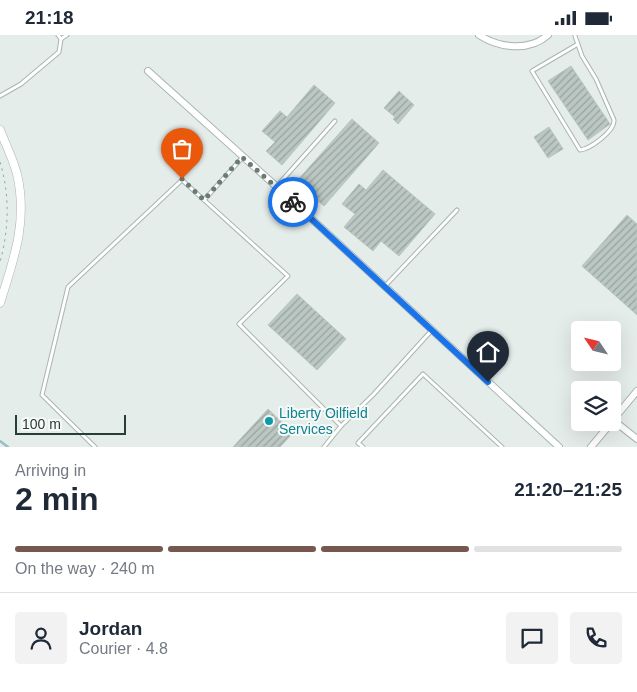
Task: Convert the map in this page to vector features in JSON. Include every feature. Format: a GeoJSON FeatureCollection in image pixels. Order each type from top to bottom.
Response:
{"type":"FeatureCollection","features":[{"type":"Feature","properties":{"kind":"street"},"geometry":{"type":"LineString","coordinates":[[479,35],[498,45],[514,47],[530,44],[548,35]]}},
{"type":"Feature","properties":{"kind":"street"},"geometry":{"type":"LineString","coordinates":[[148,71],[559,447]]}},
{"type":"Feature","properties":{"kind":"street"},"geometry":{"type":"LineString","coordinates":[[0,131],[17,175],[21,222],[17,248],[0,303]]}},
{"type":"Feature","properties":{"kind":"street"},"geometry":{"type":"LineString","coordinates":[[621,410],[637,391]]}},
{"type":"Feature","properties":{"kind":"street"},"geometry":{"type":"LineString","coordinates":[[621,427],[637,439]]}},
{"type":"Feature","properties":{"kind":"street"},"geometry":{"type":"LineString","coordinates":[[591,447],[604,431]]}},
{"type":"Feature","properties":{"kind":"lane"},"geometry":{"type":"LineString","coordinates":[[0,96],[21,84],[59,52],[61,39],[58,35]]}},
{"type":"Feature","properties":{"kind":"lane"},"geometry":{"type":"LineString","coordinates":[[61,39],[67,35]]}},
{"type":"Feature","properties":{"kind":"lane"},"geometry":{"type":"LineString","coordinates":[[575,35],[578,44],[582,56],[596,79],[615,125],[612,130],[592,145],[580,151],[532,71],[578,44]]}},
{"type":"Feature","properties":{"kind":"lane"},"geometry":{"type":"LineString","coordinates":[[277,187],[335,121]]}},
{"type":"Feature","properties":{"kind":"lane"},"geometry":{"type":"LineString","coordinates":[[204,200],[242,157]]}},
{"type":"Feature","properties":{"kind":"lane"},"geometry":{"type":"LineString","coordinates":[[95,447],[42,395],[68,287],[182,179],[288,276],[239,325],[342,426]]}},
{"type":"Feature","properties":{"kind":"lane"},"geometry":{"type":"LineString","coordinates":[[384,287],[457,210]]}},
{"type":"Feature","properties":{"kind":"lane"},"geometry":{"type":"LineString","coordinates":[[324,447],[432,330]]}},
{"type":"Feature","properties":{"kind":"lane"},"geometry":{"type":"LineString","coordinates":[[363,447],[358,443],[423,373],[502,447]]}},
{"type":"Feature","properties":{"kind":"path"},"geometry":{"type":"LineString","coordinates":[[0,162],[7,194],[8,215],[6,241],[0,262]]}},
{"type":"Feature","properties":{"kind":"building"},"geometry":{"type":"Polygon","coordinates":[[[571,66],[610,124],[588,140],[548,81],[571,66]]]}},
{"type":"Feature","properties":{"kind":"building"},"geometry":{"type":"Polygon","coordinates":[[[314,85],[335,103],[282,165],[266,151],[275,142],[262,131],[280,111],[287,117],[314,85]]]}},
{"type":"Feature","properties":{"kind":"building"},"geometry":{"type":"Polygon","coordinates":[[[399,91],[414,105],[398,124],[393,119],[395,117],[384,108],[399,91]]]}},
{"type":"Feature","properties":{"kind":"building"},"geometry":{"type":"Polygon","coordinates":[[[352,119],[379,143],[324,206],[296,182],[352,119]]]}},
{"type":"Feature","properties":{"kind":"building"},"geometry":{"type":"Polygon","coordinates":[[[549,127],[563,149],[548,158],[534,137],[549,127]]]}},
{"type":"Feature","properties":{"kind":"building"},"geometry":{"type":"Polygon","coordinates":[[[383,170],[435,214],[399,256],[381,241],[373,251],[344,227],[355,214],[342,204],[359,184],[366,190],[383,170]]]}},
{"type":"Feature","properties":{"kind":"building"},"geometry":{"type":"Polygon","coordinates":[[[627,215],[637,224],[637,315],[582,266],[627,215]]]}},
{"type":"Feature","properties":{"kind":"building"},"geometry":{"type":"Polygon","coordinates":[[[297,294],[346,339],[317,370],[268,325],[297,294]]]}},
{"type":"Feature","properties":{"kind":"building","name":"Liberty Oilfield Services"},"geometry":{"type":"Polygon","coordinates":[[[268,409],[293,433],[280,447],[233,447],[268,409]]]}},
{"type":"Feature","properties":{"kind":"waterway"},"geometry":{"type":"LineString","coordinates":[[0,441],[8,447]]}},
{"type":"Feature","properties":{"kind":"way so far"},"geometry":{"type":"LineString","coordinates":[[182,179],[204,200],[242,157],[293,202]]}},
{"type":"Feature","properties":{"kind":"place","name":"Liberty Oilfield Services"},"geometry":{"type":"Point","coordinates":[269,421]}},
{"type":"Feature","properties":{"kind":"route"},"geometry":{"type":"LineString","coordinates":[[293,202],[488,382]]}}]}
